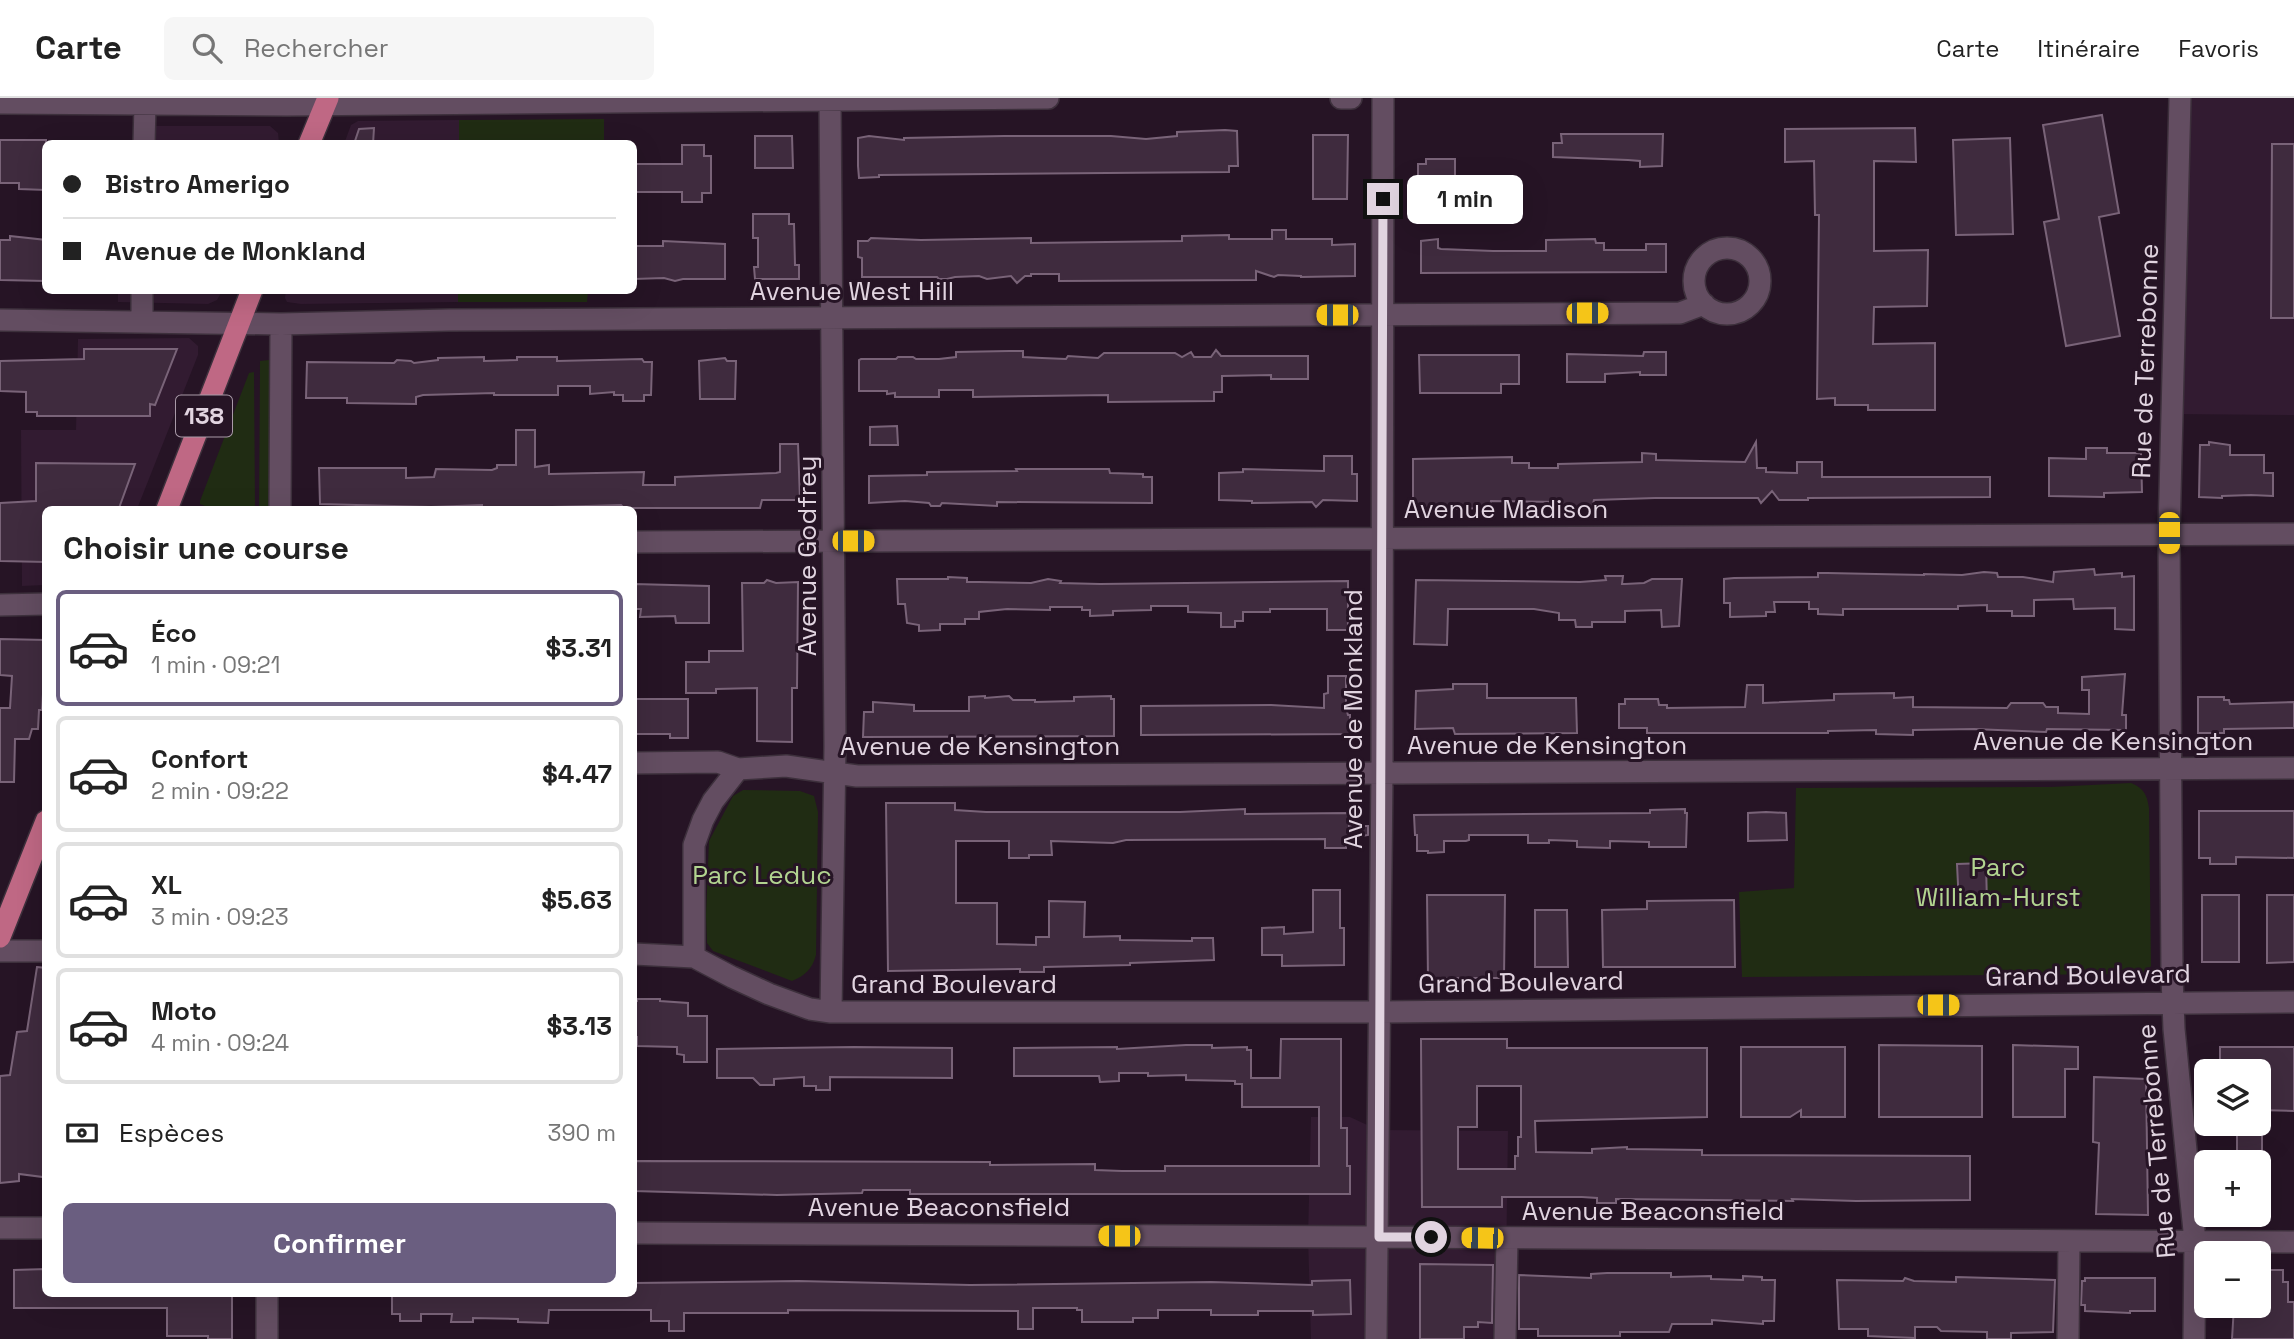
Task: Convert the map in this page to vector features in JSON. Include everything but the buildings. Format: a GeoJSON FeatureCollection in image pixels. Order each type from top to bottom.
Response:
{"type":"FeatureCollection","features":[{"type":"Feature","properties":{"kind":"main road"},"geometry":{"type":"LineString","coordinates":[[311,140],[327,101]]}},
{"type":"Feature","properties":{"kind":"main road","name":"138"},"geometry":{"type":"LineString","coordinates":[[168,506],[250,294]]}},
{"type":"Feature","properties":{"kind":"main road"},"geometry":{"type":"LineString","coordinates":[[0,937],[42,831]]}},
{"type":"Feature","properties":{"kind":"street"},"geometry":{"type":"LineString","coordinates":[[4,101],[830,101],[1048,98]]}},
{"type":"Feature","properties":{"kind":"street"},"geometry":{"type":"LineString","coordinates":[[1341,98],[1351,98]]}},
{"type":"Feature","properties":{"kind":"street","name":"Avenue de Monkland"},"geometry":{"type":"LineString","coordinates":[[1377,1339],[1381,1012],[1383,98]]}},
{"type":"Feature","properties":{"kind":"street","name":"Rue de Terrebonne"},"geometry":{"type":"LineString","coordinates":[[2180,98],[2169,533],[2173,1002],[2195,1241]]}},
{"type":"Feature","properties":{"kind":"street","name":"Avenue Godfrey"},"geometry":{"type":"LineString","coordinates":[[830,101],[835,541],[831,1012]]}},
{"type":"Feature","properties":{"kind":"street"},"geometry":{"type":"LineString","coordinates":[[137,102],[143,140]]}},
{"type":"Feature","properties":{"kind":"street"},"geometry":{"type":"LineString","coordinates":[[142,294],[142,322]]}},
{"type":"Feature","properties":{"kind":"street","name":"Avenue West Hill"},"geometry":{"type":"LineString","coordinates":[[0,320],[281,324],[449,320],[1680,313],[1704,304]]}},
{"type":"Feature","properties":{"kind":"street"},"geometry":{"type":"LineString","coordinates":[[280,506],[281,324]]}},
{"type":"Feature","properties":{"kind":"street","name":"Avenue Madison"},"geometry":{"type":"LineString","coordinates":[[637,542],[2294,534]]}},
{"type":"Feature","properties":{"kind":"street"},"geometry":{"type":"LineString","coordinates":[[0,605],[42,604]]}},
{"type":"Feature","properties":{"kind":"street","name":"Avenue de Kensington"},"geometry":{"type":"LineString","coordinates":[[637,762],[718,762],[738,769],[786,766],[835,774],[871,776],[2294,768]]}},
{"type":"Feature","properties":{"kind":"street"},"geometry":{"type":"LineString","coordinates":[[694,957],[694,845],[713,801],[738,769]]}},
{"type":"Feature","properties":{"kind":"street"},"geometry":{"type":"LineString","coordinates":[[0,951],[42,951]]}},
{"type":"Feature","properties":{"kind":"street","name":"Grand Boulevard"},"geometry":{"type":"LineString","coordinates":[[637,954],[694,957],[732,978],[769,993],[810,1009],[831,1012],[1381,1012],[2294,1002]]}},
{"type":"Feature","properties":{"kind":"street"},"geometry":{"type":"LineString","coordinates":[[0,1228],[42,1228]]}},
{"type":"Feature","properties":{"kind":"street","name":"Avenue Beaconsfield"},"geometry":{"type":"LineString","coordinates":[[637,1233],[2194,1241]]}},
{"type":"Feature","properties":{"kind":"street"},"geometry":{"type":"LineString","coordinates":[[1505,1339],[1507,1238]]}},
{"type":"Feature","properties":{"kind":"street"},"geometry":{"type":"LineString","coordinates":[[2068,1339],[2069,1242]]}},
{"type":"Feature","properties":{"kind":"street","name":"Avenue Beaconsfield"},"geometry":{"type":"LineString","coordinates":[[2271,1242],[2294,1242]]}},
{"type":"Feature","properties":{"kind":"street"},"geometry":{"type":"LineString","coordinates":[[267,1297],[267,1339]]}},
{"type":"Feature","properties":{"kind":"street","name":"Rue de Terrebonne"},"geometry":{"type":"LineString","coordinates":[[2194,1318],[2194,1339]]}},
{"type":"Feature","properties":{"kind":"shaded area"},"geometry":{"type":"Polygon","coordinates":[[[2181,98],[2294,98],[2294,415],[2172,414],[2181,98]]]}},
{"type":"Feature","properties":{"kind":"shaded area"},"geometry":{"type":"Polygon","coordinates":[[[459,120],[459,140],[345,140],[351,125],[358,121],[459,120]]]}},
{"type":"Feature","properties":{"kind":"shaded area"},"geometry":{"type":"Polygon","coordinates":[[[134,126],[270,126],[278,133],[279,140],[135,140],[134,126]]]}},
{"type":"Feature","properties":{"kind":"shaded area"},"geometry":{"type":"Polygon","coordinates":[[[118,294],[220,294],[217,300],[208,304],[118,302],[118,294]]]}},
{"type":"Feature","properties":{"kind":"shaded area"},"geometry":{"type":"Polygon","coordinates":[[[286,294],[458,294],[458,302],[301,304],[287,302],[286,294]]]}},
{"type":"Feature","properties":{"kind":"shaded area"},"geometry":{"type":"Polygon","coordinates":[[[189,338],[198,346],[198,355],[138,506],[42,506],[42,585],[22,586],[21,430],[76,430],[78,339],[189,338]]]}},
{"type":"Feature","properties":{"kind":"shaded area"},"geometry":{"type":"Polygon","coordinates":[[[1311,1117],[1350,1117],[1378,1130],[1508,1131],[1505,1339],[1311,1339],[1308,1237],[1311,1117]]]}},
{"type":"Feature","properties":{"kind":"green space"},"geometry":{"type":"Polygon","coordinates":[[[604,119],[604,140],[459,140],[459,120],[604,119]]]}},
{"type":"Feature","properties":{"kind":"green space"},"geometry":{"type":"Polygon","coordinates":[[[458,294],[588,294],[587,302],[458,302],[458,294]]]}},
{"type":"Feature","properties":{"kind":"green space"},"geometry":{"type":"Polygon","coordinates":[[[269,360],[269,506],[259,506],[260,361],[269,360]]]}},
{"type":"Feature","properties":{"kind":"green space"},"geometry":{"type":"Polygon","coordinates":[[[254,372],[255,506],[205,506],[200,501],[249,373],[254,372]]]}},
{"type":"Feature","properties":{"kind":"green space","name":"Parc William-Hurst"},"geometry":{"type":"Polygon","coordinates":[[[2131,783],[2144,792],[2149,808],[2151,966],[2143,974],[1742,977],[1739,892],[1794,888],[1796,788],[2051,787],[2131,783]]]}},
{"type":"Feature","properties":{"kind":"green space","name":"Parc Leduc"},"geometry":{"type":"Polygon","coordinates":[[[743,790],[800,791],[814,796],[818,812],[816,955],[808,971],[792,981],[713,951],[707,943],[709,841],[733,796],[743,790]]]}},
{"type":"Feature","properties":{"kind":"route"},"geometry":{"type":"LineString","coordinates":[[1383,199],[1379,1237],[1431,1237]]}}]}
